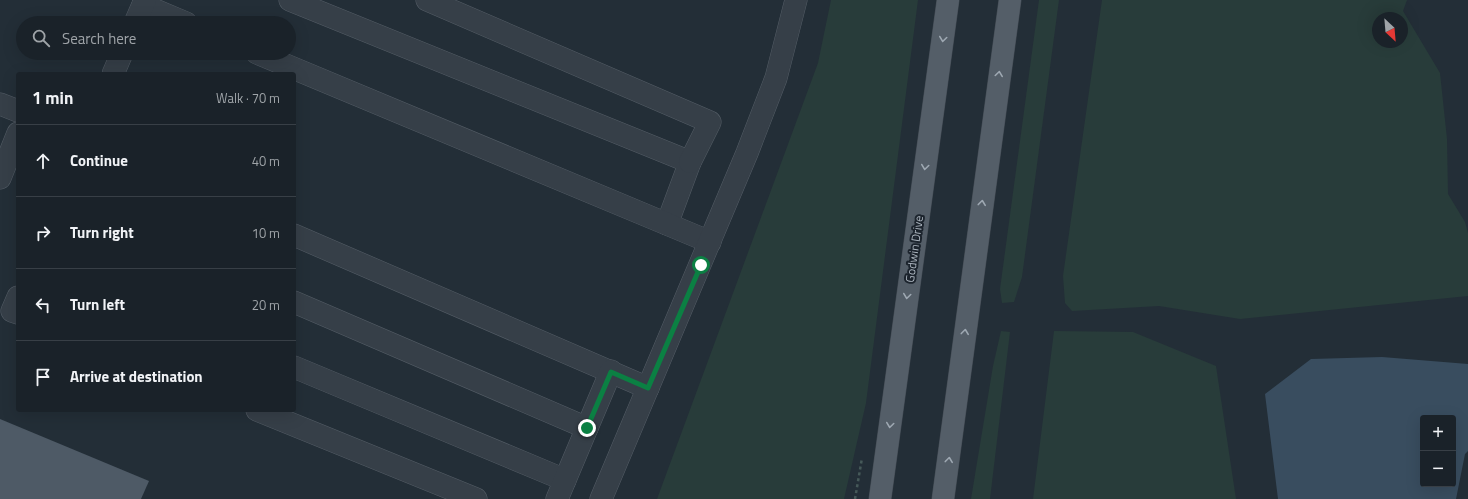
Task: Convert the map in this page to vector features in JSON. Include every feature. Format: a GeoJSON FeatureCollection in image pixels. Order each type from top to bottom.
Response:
{"type":"FeatureCollection","features":[{"type":"Feature","properties":{"kind":"main road","name":"Godwin Drive"},"geometry":{"type":"LineString","coordinates":[[880,499],[948,0]]}},
{"type":"Feature","properties":{"kind":"main road"},"geometry":{"type":"LineString","coordinates":[[943,499],[1010,0]]}},
{"type":"Feature","properties":{"kind":"lane"},"geometry":{"type":"LineString","coordinates":[[290,0],[690,162]]}},
{"type":"Feature","properties":{"kind":"lane"},"geometry":{"type":"LineString","coordinates":[[427,0],[710,122],[690,162],[667,224]]}},
{"type":"Feature","properties":{"kind":"lane"},"geometry":{"type":"LineString","coordinates":[[601,499],[747,153],[776,78],[796,0]]}},
{"type":"Feature","properties":{"kind":"lane"},"geometry":{"type":"LineString","coordinates":[[141,9],[164,16]]}},
{"type":"Feature","properties":{"kind":"lane"},"geometry":{"type":"LineString","coordinates":[[114,72],[119,60]]}},
{"type":"Feature","properties":{"kind":"lane"},"geometry":{"type":"LineString","coordinates":[[274,60],[710,242]]}},
{"type":"Feature","properties":{"kind":"lane"},"geometry":{"type":"LineString","coordinates":[[0,104],[16,111]]}},
{"type":"Feature","properties":{"kind":"lane"},"geometry":{"type":"LineString","coordinates":[[0,178],[16,138]]}},
{"type":"Feature","properties":{"kind":"lane"},"geometry":{"type":"LineString","coordinates":[[296,236],[648,388]]}},
{"type":"Feature","properties":{"kind":"lane"},"geometry":{"type":"LineString","coordinates":[[296,303],[587,428]]}},
{"type":"Feature","properties":{"kind":"lane"},"geometry":{"type":"LineString","coordinates":[[296,368],[561,490],[611,372]]}},
{"type":"Feature","properties":{"kind":"lane"},"geometry":{"type":"LineString","coordinates":[[262,412],[476,499]]}},
{"type":"Feature","properties":{"kind":"green space"},"geometry":{"type":"Polygon","coordinates":[[[831,0],[918,0],[866,403],[844,499],[657,499],[818,63],[831,0]]]}},
{"type":"Feature","properties":{"kind":"green space"},"geometry":{"type":"Polygon","coordinates":[[[1039,0],[1059,0],[1022,277],[1014,302],[1002,303],[1000,289],[1039,0]]]}},
{"type":"Feature","properties":{"kind":"green space"},"geometry":{"type":"Polygon","coordinates":[[[1102,0],[1407,0],[1404,12],[1372,12],[1372,48],[1408,48],[1408,19],[1440,73],[1447,139],[1448,194],[1465,222],[1468,233],[1468,296],[1240,319],[1159,306],[1072,311],[1065,303],[1063,276],[1102,0]]]}},
{"type":"Feature","properties":{"kind":"green space"},"geometry":{"type":"Polygon","coordinates":[[[1001,331],[1010,332],[990,499],[971,499],[993,366],[1001,331]]]}},
{"type":"Feature","properties":{"kind":"green space"},"geometry":{"type":"Polygon","coordinates":[[[1054,331],[1133,332],[1216,366],[1236,499],[1033,499],[1054,331]]]}},
{"type":"Feature","properties":{"kind":"water"},"geometry":{"type":"Polygon","coordinates":[[[1382,357],[1468,364],[1468,451],[1465,454],[1456,499],[1278,499],[1265,394],[1311,359],[1382,357]]]}},
{"type":"Feature","properties":{"kind":"building"},"geometry":{"type":"Polygon","coordinates":[[[0,419],[149,481],[141,499],[0,499],[0,419]]]}},
{"type":"Feature","properties":{"kind":"route"},"geometry":{"type":"LineString","coordinates":[[587,428],[611,372],[648,388],[701,265]]}}]}
